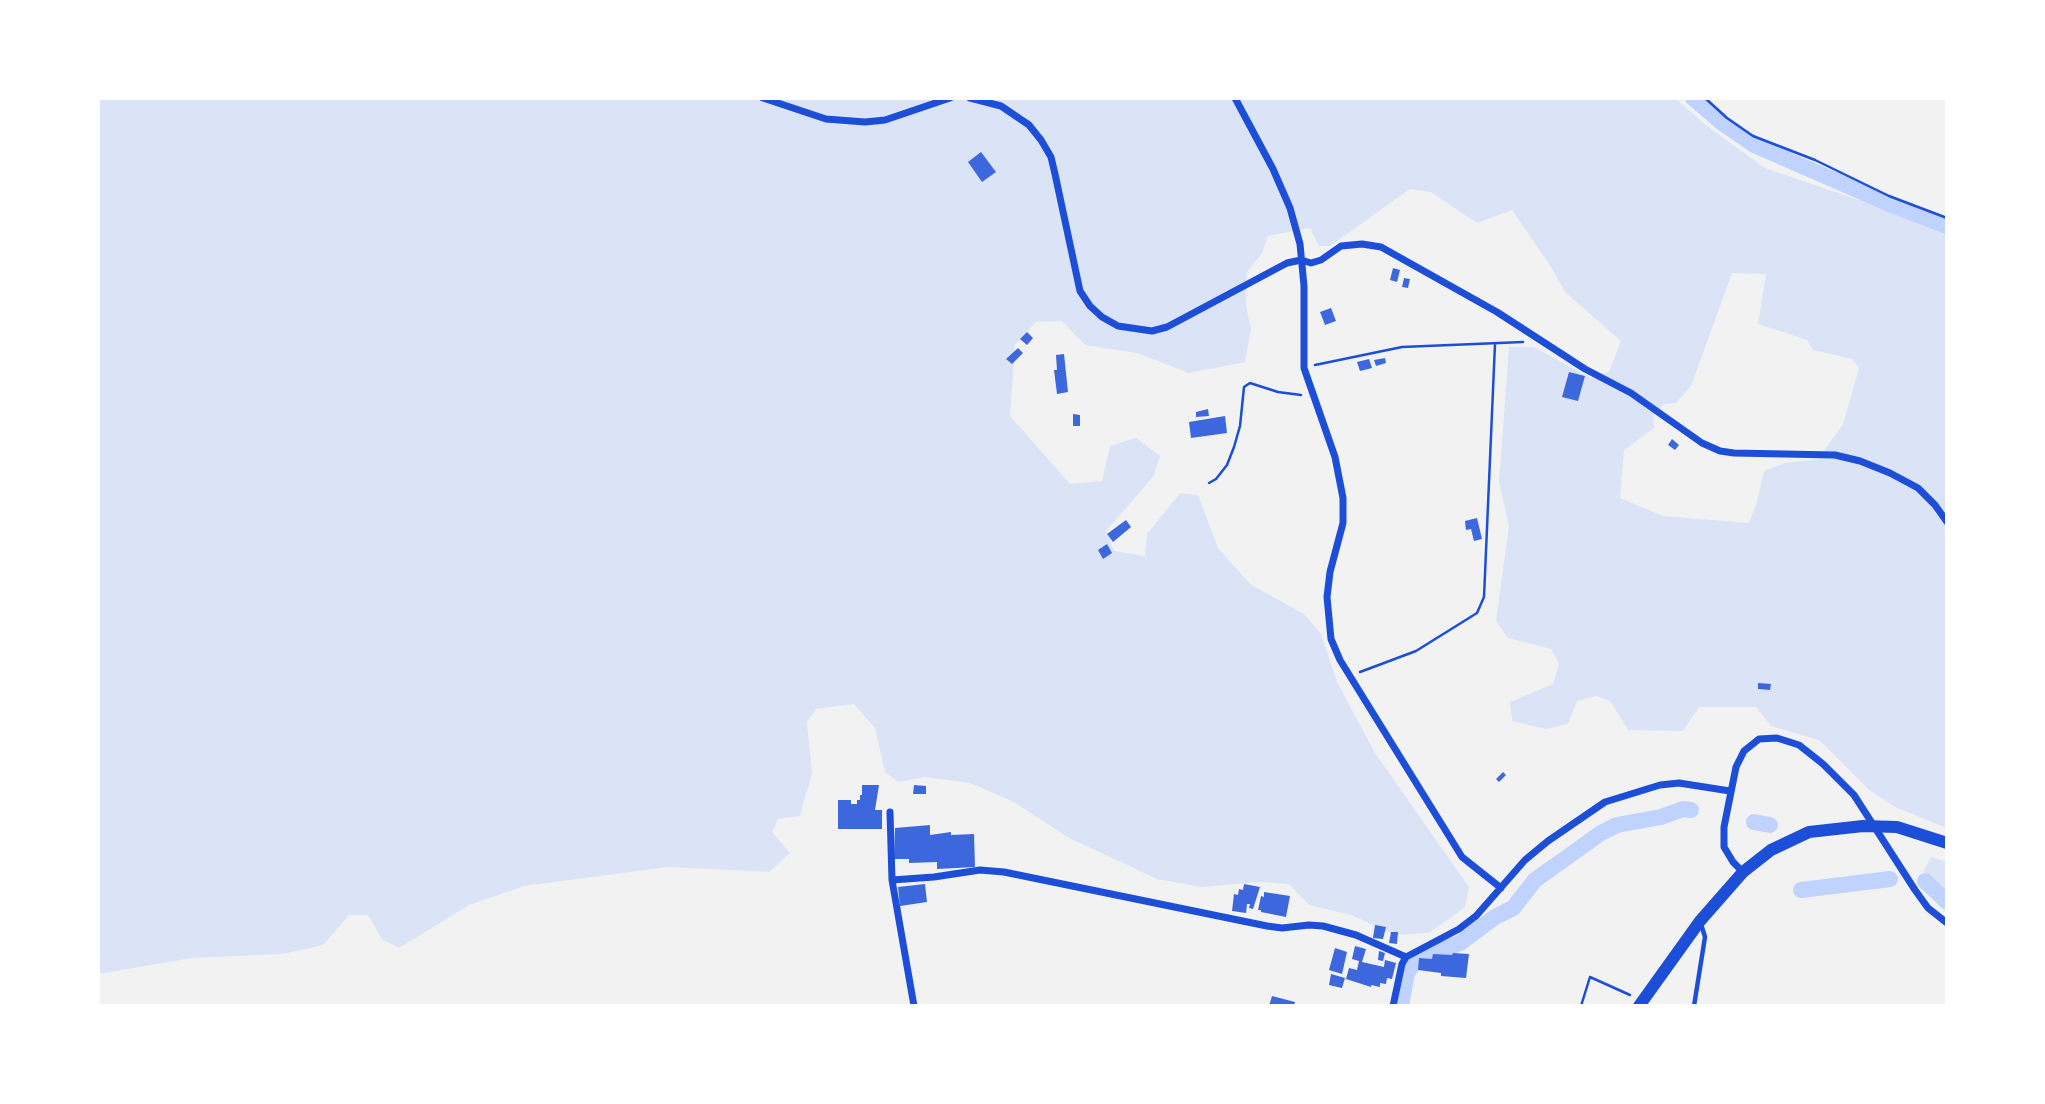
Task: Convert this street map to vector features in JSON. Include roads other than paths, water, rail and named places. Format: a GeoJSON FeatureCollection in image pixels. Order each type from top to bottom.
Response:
{"type":"FeatureCollection","features":[{"type":"Feature","properties":{"kind":"main road"},"geometry":{"type":"LineString","coordinates":[[1640,1003],[1700,921],[1743,872],[1771,850],[1809,832],[1863,826],[1897,827],[1947,843]]}},
{"type":"Feature","properties":{"kind":"street"},"geometry":{"type":"LineString","coordinates":[[763,98],[826,119],[865,122],[886,120],[950,98]]}},
{"type":"Feature","properties":{"kind":"street"},"geometry":{"type":"LineString","coordinates":[[970,98],[1001,106],[1029,125],[1041,140],[1051,157],[1080,291],[1090,306],[1118,326],[1152,331],[1167,327],[1287,263],[1301,260],[1311,263],[1321,260],[1341,246],[1362,244],[1381,247],[1652,406],[1702,443],[1720,451],[1734,453],[1835,455],[1860,461],[1918,488],[1947,522]]}},
{"type":"Feature","properties":{"kind":"street"},"geometry":{"type":"LineString","coordinates":[[1235,98],[1273,169],[1290,208],[1300,244],[1304,286],[1304,368],[1335,457],[1342,488],[1343,523],[1330,572],[1327,617],[1331,639],[1349,676],[1462,857],[1501,888]]}},
{"type":"Feature","properties":{"kind":"street"},"geometry":{"type":"LineString","coordinates":[[1743,872],[1724,847],[1724,827],[1736,767],[1744,751],[1759,739],[1777,738],[1799,745],[1824,764],[1854,795],[1914,890],[1928,908],[1947,923]]}},
{"type":"Feature","properties":{"kind":"street"},"geometry":{"type":"LineString","coordinates":[[1393,1006],[1406,957],[1459,929],[1476,916],[1525,860],[1590,811],[1605,803],[1660,785],[1679,783],[1730,791]]}},
{"type":"Feature","properties":{"kind":"street"},"geometry":{"type":"LineString","coordinates":[[890,812],[892,880],[914,1006]]}},
{"type":"Feature","properties":{"kind":"street"},"geometry":{"type":"LineString","coordinates":[[892,880],[980,870],[1004,872],[1267,926],[1323,926],[1356,935],[1406,957]]}},
{"type":"Feature","properties":{"kind":"lane"},"geometry":{"type":"LineString","coordinates":[[1694,1006],[1705,937],[1700,921]]}},
{"type":"Feature","properties":{"kind":"waterway"},"geometry":{"type":"LineString","coordinates":[[1693,98],[1722,123],[1754,145],[1947,226]]}},
{"type":"Feature","properties":{"kind":"waterway"},"geometry":{"type":"LineString","coordinates":[[1401,1006],[1407,973],[1413,964],[1423,957],[1460,943],[1495,917],[1513,908],[1535,880],[1601,833],[1617,825],[1661,817],[1683,809],[1691,810]]}},
{"type":"Feature","properties":{"kind":"waterway"},"geometry":{"type":"LineString","coordinates":[[1754,822],[1770,825]]}},
{"type":"Feature","properties":{"kind":"waterway"},"geometry":{"type":"LineString","coordinates":[[1801,890],[1890,879]]}},
{"type":"Feature","properties":{"kind":"waterway"},"geometry":{"type":"LineString","coordinates":[[1925,881],[1947,902]]}}]}
